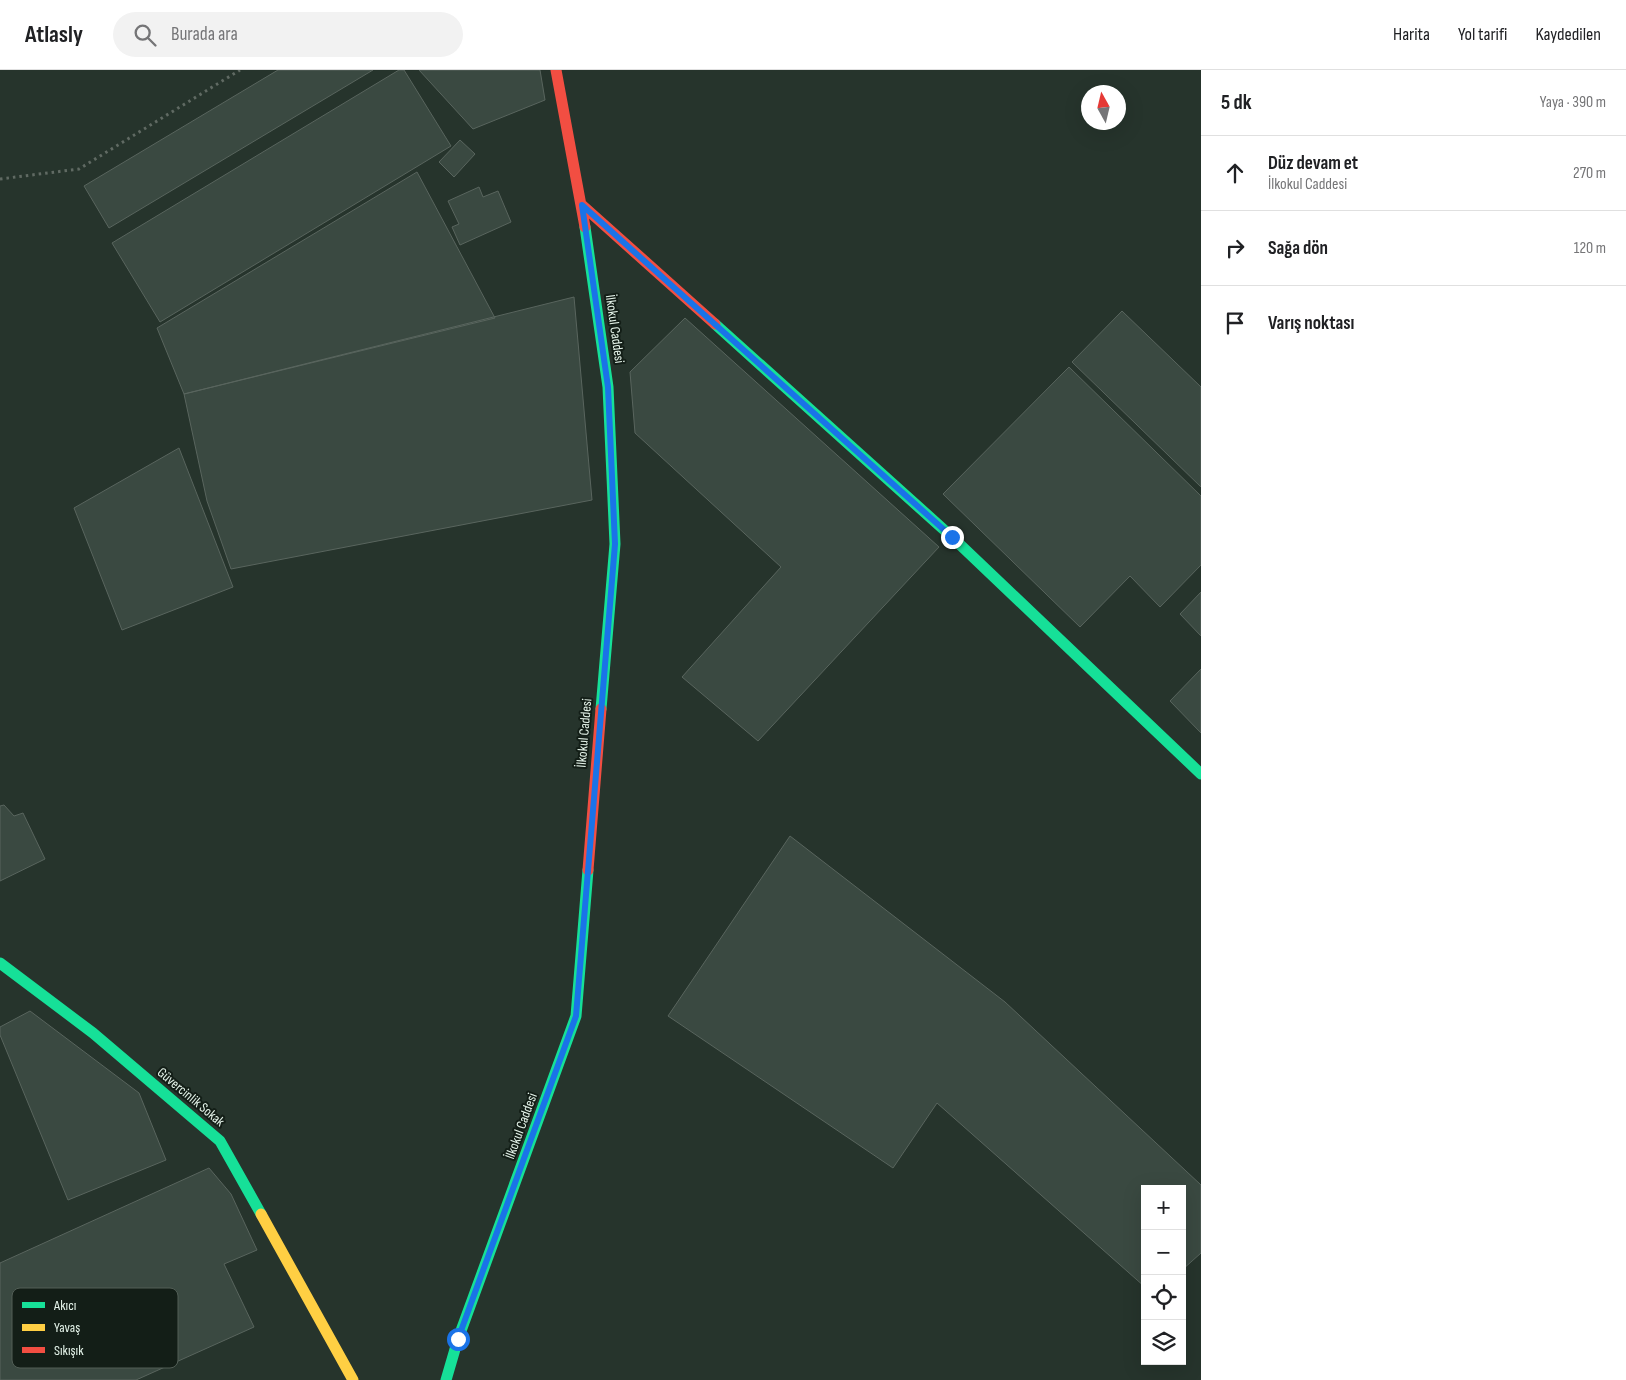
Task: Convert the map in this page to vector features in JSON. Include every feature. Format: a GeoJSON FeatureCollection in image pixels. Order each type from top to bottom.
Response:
{"type":"FeatureCollection","features":[{"type":"Feature","properties":{"kind":"street","name":"İlkokul Caddesi"},"geometry":{"type":"LineString","coordinates":[[446,1380],[458,1339],[576,1016],[615,544],[608,387],[582,205],[556,70]]}},
{"type":"Feature","properties":{"kind":"street"},"geometry":{"type":"LineString","coordinates":[[582,205],[952,537],[1201,774]]}},
{"type":"Feature","properties":{"kind":"street","name":"Güvercinlik Sokak"},"geometry":{"type":"LineString","coordinates":[[0,963],[93,1033],[220,1141],[352,1380]]}},
{"type":"Feature","properties":{"kind":"path"},"geometry":{"type":"LineString","coordinates":[[0,179],[79,169],[240,70]]}},
{"type":"Feature","properties":{"kind":"building"},"geometry":{"type":"Polygon","coordinates":[[[278,70],[373,70],[109,228],[84,186],[278,70]]]}},
{"type":"Feature","properties":{"kind":"building"},"geometry":{"type":"Polygon","coordinates":[[[399,70],[404,70],[451,146],[160,322],[112,243],[399,70]]]}},
{"type":"Feature","properties":{"kind":"building"},"geometry":{"type":"Polygon","coordinates":[[[419,70],[540,70],[545,100],[473,129],[419,70]]]}},
{"type":"Feature","properties":{"kind":"building"},"geometry":{"type":"Polygon","coordinates":[[[460,140],[475,154],[454,177],[439,162],[460,140]]]}},
{"type":"Feature","properties":{"kind":"building"},"geometry":{"type":"Polygon","coordinates":[[[417,172],[495,318],[184,394],[157,328],[417,172]]]}},
{"type":"Feature","properties":{"kind":"building"},"geometry":{"type":"Polygon","coordinates":[[[479,187],[483,197],[498,191],[511,222],[460,245],[452,227],[459,224],[448,201],[479,187]]]}},
{"type":"Feature","properties":{"kind":"building"},"geometry":{"type":"Polygon","coordinates":[[[574,297],[592,500],[231,569],[207,501],[184,394],[574,297]]]}},
{"type":"Feature","properties":{"kind":"building"},"geometry":{"type":"Polygon","coordinates":[[[1122,311],[1201,387],[1201,487],[1072,362],[1122,311]]]}},
{"type":"Feature","properties":{"kind":"building"},"geometry":{"type":"Polygon","coordinates":[[[685,318],[939,547],[758,741],[682,677],[781,567],[635,433],[630,372],[685,318]]]}},
{"type":"Feature","properties":{"kind":"building"},"geometry":{"type":"Polygon","coordinates":[[[1069,367],[1201,496],[1201,565],[1160,607],[1130,576],[1080,627],[943,494],[1069,367]]]}},
{"type":"Feature","properties":{"kind":"building"},"geometry":{"type":"Polygon","coordinates":[[[179,448],[233,587],[122,630],[74,508],[179,448]]]}},
{"type":"Feature","properties":{"kind":"building"},"geometry":{"type":"Polygon","coordinates":[[[1201,592],[1201,636],[1180,614],[1201,592]]]}},
{"type":"Feature","properties":{"kind":"building"},"geometry":{"type":"Polygon","coordinates":[[[1201,669],[1201,733],[1170,701],[1201,669]]]}},
{"type":"Feature","properties":{"kind":"building"},"geometry":{"type":"Polygon","coordinates":[[[4,805],[14,816],[23,813],[45,859],[0,881],[0,806],[4,805]]]}},
{"type":"Feature","properties":{"kind":"building"},"geometry":{"type":"Polygon","coordinates":[[[790,836],[1005,1002],[1201,1185],[1201,1253],[1186,1266],[1186,1185],[1141,1185],[1141,1283],[937,1103],[893,1168],[668,1016],[790,836]]]}},
{"type":"Feature","properties":{"kind":"building"},"geometry":{"type":"Polygon","coordinates":[[[30,1011],[139,1093],[166,1160],[68,1200],[0,1035],[0,1027],[30,1011]]]}},
{"type":"Feature","properties":{"kind":"building"},"geometry":{"type":"Polygon","coordinates":[[[209,1168],[231,1194],[257,1250],[224,1264],[254,1327],[178,1361],[178,1288],[12,1288],[12,1368],[163,1368],[136,1380],[0,1380],[0,1263],[209,1168]]]}},
{"type":"Feature","properties":{"kind":"traffic: fast"},"geometry":{"type":"LineString","coordinates":[[585,227],[608,387],[615,544],[601,709]]}},
{"type":"Feature","properties":{"kind":"traffic: fast"},"geometry":{"type":"LineString","coordinates":[[715,324],[952,537],[1201,774]]}},
{"type":"Feature","properties":{"kind":"traffic: fast"},"geometry":{"type":"LineString","coordinates":[[446,1380],[458,1339],[576,1016],[588,870]]}},
{"type":"Feature","properties":{"kind":"traffic: fast"},"geometry":{"type":"LineString","coordinates":[[0,963],[93,1033],[220,1141],[261,1214]]}},
{"type":"Feature","properties":{"kind":"traffic: slow"},"geometry":{"type":"LineString","coordinates":[[261,1214],[353,1380]]}},
{"type":"Feature","properties":{"kind":"traffic: jam"},"geometry":{"type":"LineString","coordinates":[[556,70],[585,227]]}},
{"type":"Feature","properties":{"kind":"traffic: jam"},"geometry":{"type":"LineString","coordinates":[[582,205],[715,324]]}},
{"type":"Feature","properties":{"kind":"traffic: jam"},"geometry":{"type":"LineString","coordinates":[[588,870],[601,709]]}},
{"type":"Feature","properties":{"kind":"route"},"geometry":{"type":"LineString","coordinates":[[458,1339],[576,1016],[615,544],[608,387],[582,205],[952,537]]}}]}
